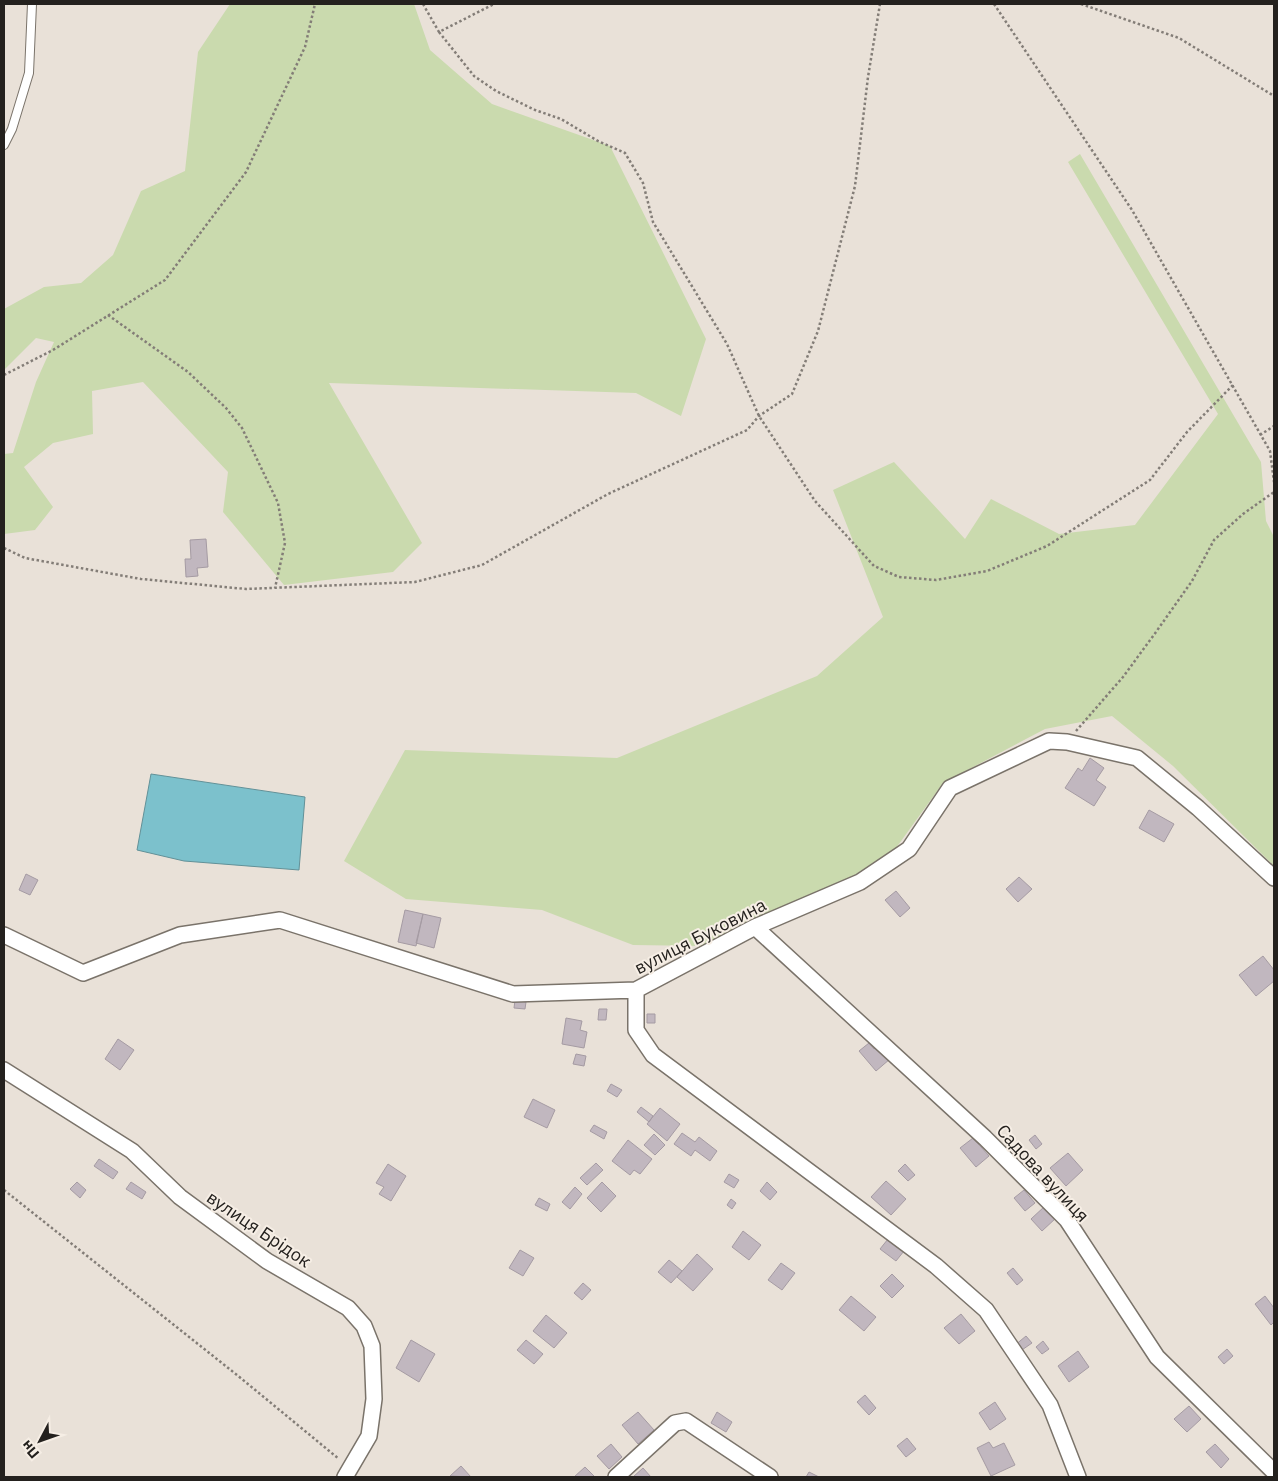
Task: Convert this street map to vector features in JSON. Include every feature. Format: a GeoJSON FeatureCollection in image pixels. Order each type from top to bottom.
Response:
{"type":"FeatureCollection","features":[{"type":"Feature","properties":{"kind":"street","name":"вулиця Буковина"},"geometry":{"type":"LineString","coordinates":[[4,934],[83,973],[180,936],[280,920],[513,994],[636,990],[754,927],[860,882],[909,848],[950,788],[1049,741],[1067,742],[1137,758],[1198,808],[1274,878]]}},
{"type":"Feature","properties":{"kind":"street","name":"Садова вулиця"},"geometry":{"type":"LineString","coordinates":[[754,927],[985,1138],[1067,1220],[1157,1357],[1274,1472]]}},
{"type":"Feature","properties":{"kind":"street"},"geometry":{"type":"LineString","coordinates":[[636,990],[636,1030],[653,1056],[936,1266],[986,1310],[1050,1405],[1078,1477]]}},
{"type":"Feature","properties":{"kind":"street","name":"вулиця Брідок"},"geometry":{"type":"LineString","coordinates":[[4,1070],[132,1151],[180,1197],[267,1261],[348,1308],[364,1326],[372,1346],[374,1399],[369,1436],[348,1473]]}},
{"type":"Feature","properties":{"kind":"street"},"geometry":{"type":"LineString","coordinates":[[616,1477],[675,1424],[686,1421],[764,1475]]}},
{"type":"Feature","properties":{"kind":"lane"},"geometry":{"type":"LineString","coordinates":[[4,144],[12,129],[29,73],[32,4]]}},
{"type":"Feature","properties":{"kind":"path"},"geometry":{"type":"LineString","coordinates":[[4,375],[53,350],[165,280],[246,172],[305,47],[315,4]]}},
{"type":"Feature","properties":{"kind":"path"},"geometry":{"type":"LineString","coordinates":[[423,4],[440,32],[474,76],[496,91],[535,110],[561,119],[598,141],[625,153],[642,183],[653,222],[727,344],[759,416],[816,501],[874,566],[899,576],[936,580],[988,571],[1047,546],[1150,480],[1187,432],[1233,385]]}},
{"type":"Feature","properties":{"kind":"path"},"geometry":{"type":"LineString","coordinates":[[440,32],[494,4]]}},
{"type":"Feature","properties":{"kind":"path"},"geometry":{"type":"LineString","coordinates":[[4,548],[25,558],[141,579],[246,589],[415,582],[482,565],[608,494],[747,430],[759,416],[792,394],[818,331],[855,186],[868,77],[880,4]]}},
{"type":"Feature","properties":{"kind":"path"},"geometry":{"type":"LineString","coordinates":[[994,4],[1132,210],[1270,451],[1274,482]]}},
{"type":"Feature","properties":{"kind":"path"},"geometry":{"type":"LineString","coordinates":[[1081,4],[1179,38],[1274,96]]}},
{"type":"Feature","properties":{"kind":"path"},"geometry":{"type":"LineString","coordinates":[[108,315],[188,372],[226,408],[242,428],[278,503],[285,543],[275,588]]}},
{"type":"Feature","properties":{"kind":"path"},"geometry":{"type":"LineString","coordinates":[[1260,435],[1274,426]]}},
{"type":"Feature","properties":{"kind":"path"},"geometry":{"type":"LineString","coordinates":[[1067,742],[1123,677],[1156,632],[1192,581],[1214,540],[1243,514],[1274,492]]}},
{"type":"Feature","properties":{"kind":"path"},"geometry":{"type":"LineString","coordinates":[[4,1190],[236,1375],[348,1473]]}},
{"type":"Feature","properties":{"kind":"green space"},"geometry":{"type":"Polygon","coordinates":[[[230,4],[414,4],[430,50],[492,104],[610,146],[706,339],[681,416],[636,393],[329,383],[422,543],[393,572],[284,585],[223,512],[228,472],[143,382],[92,391],[93,434],[53,443],[24,467],[53,507],[35,530],[4,534],[4,454],[13,453],[36,382],[54,342],[36,338],[4,370],[4,309],[44,287],[81,283],[113,255],[141,191],[185,171],[198,52],[230,4]]]}},
{"type":"Feature","properties":{"kind":"green space"},"geometry":{"type":"Polygon","coordinates":[[[1080,154],[1261,462],[1266,521],[1274,537],[1274,866],[1173,766],[1112,716],[1045,729],[943,783],[896,848],[850,878],[702,946],[633,945],[542,910],[406,899],[344,861],[405,750],[617,758],[817,676],[883,617],[833,490],[894,462],[965,539],[991,499],[1059,534],[1135,525],[1218,414],[1068,162],[1080,154]]]}},
{"type":"Feature","properties":{"kind":"water"},"geometry":{"type":"Polygon","coordinates":[[[151,774],[305,797],[299,870],[184,861],[137,850],[151,774]]]}},
{"type":"Feature","properties":{"kind":"building"},"geometry":{"type":"Polygon","coordinates":[[[206,539],[208,567],[197,568],[198,576],[186,577],[185,559],[191,559],[190,540],[206,539]]]}},
{"type":"Feature","properties":{"kind":"building"},"geometry":{"type":"Polygon","coordinates":[[[1090,758],[1104,768],[1096,780],[1106,787],[1094,806],[1065,788],[1078,768],[1082,771],[1090,758]]]}},
{"type":"Feature","properties":{"kind":"building"},"geometry":{"type":"Polygon","coordinates":[[[1149,810],[1174,824],[1164,842],[1139,828],[1149,810]]]}},
{"type":"Feature","properties":{"kind":"building"},"geometry":{"type":"Polygon","coordinates":[[[26,874],[38,880],[30,895],[19,890],[26,874]]]}},
{"type":"Feature","properties":{"kind":"building"},"geometry":{"type":"Polygon","coordinates":[[[1019,877],[1032,889],[1018,902],[1006,889],[1019,877]]]}},
{"type":"Feature","properties":{"kind":"building"},"geometry":{"type":"Polygon","coordinates":[[[896,891],[910,908],[900,917],[885,900],[896,891]]]}},
{"type":"Feature","properties":{"kind":"building"},"geometry":{"type":"Polygon","coordinates":[[[405,910],[423,914],[416,946],[398,942],[405,910]]]}},
{"type":"Feature","properties":{"kind":"building"},"geometry":{"type":"Polygon","coordinates":[[[423,914],[441,918],[434,948],[416,943],[423,914]]]}},
{"type":"Feature","properties":{"kind":"building"},"geometry":{"type":"Polygon","coordinates":[[[1263,956],[1274,970],[1274,981],[1256,996],[1239,975],[1263,956]]]}},
{"type":"Feature","properties":{"kind":"building"},"geometry":{"type":"Polygon","coordinates":[[[515,1000],[526,1002],[525,1009],[514,1008],[515,1000]]]}},
{"type":"Feature","properties":{"kind":"building"},"geometry":{"type":"Polygon","coordinates":[[[599,1009],[607,1009],[606,1020],[598,1020],[599,1009]]]}},
{"type":"Feature","properties":{"kind":"building"},"geometry":{"type":"Polygon","coordinates":[[[647,1014],[655,1014],[655,1023],[647,1023],[647,1014]]]}},
{"type":"Feature","properties":{"kind":"building"},"geometry":{"type":"Polygon","coordinates":[[[566,1018],[582,1021],[580,1030],[587,1032],[584,1048],[562,1044],[566,1018]]]}},
{"type":"Feature","properties":{"kind":"building"},"geometry":{"type":"Polygon","coordinates":[[[118,1039],[134,1050],[120,1070],[105,1059],[118,1039]]]}},
{"type":"Feature","properties":{"kind":"building"},"geometry":{"type":"Polygon","coordinates":[[[869,1043],[874,1049],[879,1045],[890,1059],[876,1071],[859,1051],[869,1043]]]}},
{"type":"Feature","properties":{"kind":"building"},"geometry":{"type":"Polygon","coordinates":[[[576,1054],[586,1056],[584,1066],[573,1064],[576,1054]]]}},
{"type":"Feature","properties":{"kind":"building"},"geometry":{"type":"Polygon","coordinates":[[[611,1084],[622,1090],[617,1097],[607,1091],[611,1084]]]}},
{"type":"Feature","properties":{"kind":"building"},"geometry":{"type":"Polygon","coordinates":[[[533,1099],[555,1110],[547,1128],[524,1117],[533,1099]]]}},
{"type":"Feature","properties":{"kind":"building"},"geometry":{"type":"Polygon","coordinates":[[[641,1107],[653,1116],[649,1122],[637,1112],[641,1107]]]}},
{"type":"Feature","properties":{"kind":"building"},"geometry":{"type":"Polygon","coordinates":[[[660,1108],[680,1124],[667,1141],[647,1124],[660,1108]]]}},
{"type":"Feature","properties":{"kind":"building"},"geometry":{"type":"Polygon","coordinates":[[[594,1125],[607,1132],[604,1139],[590,1131],[594,1125]]]}},
{"type":"Feature","properties":{"kind":"building"},"geometry":{"type":"Polygon","coordinates":[[[682,1133],[695,1142],[699,1137],[717,1151],[710,1161],[695,1150],[691,1156],[674,1144],[682,1133]]]}},
{"type":"Feature","properties":{"kind":"building"},"geometry":{"type":"Polygon","coordinates":[[[654,1134],[665,1145],[655,1155],[644,1145],[654,1134]]]}},
{"type":"Feature","properties":{"kind":"building"},"geometry":{"type":"Polygon","coordinates":[[[1035,1135],[1042,1144],[1036,1149],[1029,1140],[1035,1135]]]}},
{"type":"Feature","properties":{"kind":"building"},"geometry":{"type":"Polygon","coordinates":[[[973,1138],[989,1156],[976,1167],[960,1148],[973,1138]]]}},
{"type":"Feature","properties":{"kind":"building"},"geometry":{"type":"Polygon","coordinates":[[[628,1140],[652,1159],[640,1174],[634,1170],[630,1175],[612,1161],[628,1140]]]}},
{"type":"Feature","properties":{"kind":"building"},"geometry":{"type":"Polygon","coordinates":[[[1068,1153],[1083,1170],[1066,1186],[1050,1168],[1068,1153]]]}},
{"type":"Feature","properties":{"kind":"building"},"geometry":{"type":"Polygon","coordinates":[[[99,1159],[118,1172],[113,1179],[94,1166],[99,1159]]]}},
{"type":"Feature","properties":{"kind":"building"},"geometry":{"type":"Polygon","coordinates":[[[596,1163],[603,1170],[587,1185],[580,1178],[596,1163]]]}},
{"type":"Feature","properties":{"kind":"building"},"geometry":{"type":"Polygon","coordinates":[[[388,1164],[406,1176],[391,1201],[379,1194],[384,1187],[376,1183],[388,1164]]]}},
{"type":"Feature","properties":{"kind":"building"},"geometry":{"type":"Polygon","coordinates":[[[905,1164],[915,1175],[908,1181],[898,1171],[905,1164]]]}},
{"type":"Feature","properties":{"kind":"building"},"geometry":{"type":"Polygon","coordinates":[[[729,1174],[739,1180],[734,1188],[724,1182],[729,1174]]]}},
{"type":"Feature","properties":{"kind":"building"},"geometry":{"type":"Polygon","coordinates":[[[886,1181],[906,1199],[891,1215],[871,1197],[886,1181]]]}},
{"type":"Feature","properties":{"kind":"building"},"geometry":{"type":"Polygon","coordinates":[[[77,1182],[86,1190],[80,1198],[70,1189],[77,1182]]]}},
{"type":"Feature","properties":{"kind":"building"},"geometry":{"type":"Polygon","coordinates":[[[131,1182],[146,1192],[142,1199],[126,1189],[131,1182]]]}},
{"type":"Feature","properties":{"kind":"building"},"geometry":{"type":"Polygon","coordinates":[[[602,1182],[616,1196],[601,1212],[587,1198],[602,1182]]]}},
{"type":"Feature","properties":{"kind":"building"},"geometry":{"type":"Polygon","coordinates":[[[767,1182],[777,1192],[770,1200],[760,1191],[767,1182]]]}},
{"type":"Feature","properties":{"kind":"building"},"geometry":{"type":"Polygon","coordinates":[[[575,1187],[582,1194],[570,1209],[562,1202],[575,1187]]]}},
{"type":"Feature","properties":{"kind":"building"},"geometry":{"type":"Polygon","coordinates":[[[1024,1190],[1035,1203],[1025,1211],[1014,1198],[1024,1190]]]}},
{"type":"Feature","properties":{"kind":"building"},"geometry":{"type":"Polygon","coordinates":[[[539,1198],[550,1204],[547,1211],[535,1205],[539,1198]]]}},
{"type":"Feature","properties":{"kind":"building"},"geometry":{"type":"Polygon","coordinates":[[[731,1199],[736,1203],[732,1209],[727,1205],[731,1199]]]}},
{"type":"Feature","properties":{"kind":"building"},"geometry":{"type":"Polygon","coordinates":[[[1045,1206],[1056,1218],[1042,1231],[1031,1219],[1045,1206]]]}},
{"type":"Feature","properties":{"kind":"building"},"geometry":{"type":"Polygon","coordinates":[[[743,1231],[761,1245],[749,1260],[732,1247],[743,1231]]]}},
{"type":"Feature","properties":{"kind":"building"},"geometry":{"type":"Polygon","coordinates":[[[888,1239],[904,1251],[896,1261],[880,1249],[888,1239]]]}},
{"type":"Feature","properties":{"kind":"building"},"geometry":{"type":"Polygon","coordinates":[[[520,1250],[534,1258],[523,1276],[509,1268],[520,1250]]]}},
{"type":"Feature","properties":{"kind":"building"},"geometry":{"type":"Polygon","coordinates":[[[697,1254],[713,1269],[693,1291],[677,1277],[697,1254]]]}},
{"type":"Feature","properties":{"kind":"building"},"geometry":{"type":"Polygon","coordinates":[[[669,1260],[682,1271],[671,1283],[658,1272],[669,1260]]]}},
{"type":"Feature","properties":{"kind":"building"},"geometry":{"type":"Polygon","coordinates":[[[781,1263],[795,1273],[782,1290],[768,1280],[781,1263]]]}},
{"type":"Feature","properties":{"kind":"building"},"geometry":{"type":"Polygon","coordinates":[[[1013,1268],[1023,1280],[1017,1285],[1007,1273],[1013,1268]]]}},
{"type":"Feature","properties":{"kind":"building"},"geometry":{"type":"Polygon","coordinates":[[[892,1274],[904,1286],[892,1298],[880,1286],[892,1274]]]}},
{"type":"Feature","properties":{"kind":"building"},"geometry":{"type":"Polygon","coordinates":[[[583,1283],[591,1290],[582,1300],[574,1293],[583,1283]]]}},
{"type":"Feature","properties":{"kind":"building"},"geometry":{"type":"Polygon","coordinates":[[[851,1296],[876,1317],[864,1331],[839,1310],[851,1296]]]}},
{"type":"Feature","properties":{"kind":"building"},"geometry":{"type":"Polygon","coordinates":[[[1265,1296],[1274,1308],[1274,1322],[1271,1325],[1255,1304],[1265,1296]]]}},
{"type":"Feature","properties":{"kind":"building"},"geometry":{"type":"Polygon","coordinates":[[[961,1314],[975,1331],[959,1344],[944,1328],[961,1314]]]}},
{"type":"Feature","properties":{"kind":"building"},"geometry":{"type":"Polygon","coordinates":[[[546,1315],[567,1333],[554,1348],[533,1331],[546,1315]]]}},
{"type":"Feature","properties":{"kind":"building"},"geometry":{"type":"Polygon","coordinates":[[[1026,1336],[1032,1343],[1019,1352],[1014,1346],[1026,1336]]]}},
{"type":"Feature","properties":{"kind":"building"},"geometry":{"type":"Polygon","coordinates":[[[411,1340],[435,1354],[419,1382],[396,1368],[411,1340]]]}},
{"type":"Feature","properties":{"kind":"building"},"geometry":{"type":"Polygon","coordinates":[[[526,1340],[543,1354],[534,1364],[517,1350],[526,1340]]]}},
{"type":"Feature","properties":{"kind":"building"},"geometry":{"type":"Polygon","coordinates":[[[1043,1341],[1049,1349],[1042,1354],[1036,1347],[1043,1341]]]}},
{"type":"Feature","properties":{"kind":"building"},"geometry":{"type":"Polygon","coordinates":[[[1227,1349],[1233,1356],[1224,1364],[1218,1357],[1227,1349]]]}},
{"type":"Feature","properties":{"kind":"building"},"geometry":{"type":"Polygon","coordinates":[[[1078,1351],[1089,1367],[1069,1382],[1058,1366],[1078,1351]]]}},
{"type":"Feature","properties":{"kind":"building"},"geometry":{"type":"Polygon","coordinates":[[[865,1395],[876,1408],[869,1415],[857,1402],[865,1395]]]}},
{"type":"Feature","properties":{"kind":"building"},"geometry":{"type":"Polygon","coordinates":[[[995,1402],[1006,1419],[990,1430],[979,1413],[995,1402]]]}},
{"type":"Feature","properties":{"kind":"building"},"geometry":{"type":"Polygon","coordinates":[[[1189,1406],[1201,1419],[1187,1432],[1174,1419],[1189,1406]]]}},
{"type":"Feature","properties":{"kind":"building"},"geometry":{"type":"Polygon","coordinates":[[[638,1412],[654,1430],[638,1444],[622,1425],[638,1412]]]}},
{"type":"Feature","properties":{"kind":"building"},"geometry":{"type":"Polygon","coordinates":[[[717,1412],[732,1422],[726,1432],[711,1423],[717,1412]]]}},
{"type":"Feature","properties":{"kind":"building"},"geometry":{"type":"Polygon","coordinates":[[[907,1438],[916,1449],[906,1457],[897,1446],[907,1438]]]}},
{"type":"Feature","properties":{"kind":"building"},"geometry":{"type":"Polygon","coordinates":[[[989,1442],[993,1448],[1004,1443],[1015,1465],[991,1476],[977,1448],[989,1442]]]}},
{"type":"Feature","properties":{"kind":"building"},"geometry":{"type":"Polygon","coordinates":[[[611,1444],[622,1457],[609,1469],[597,1456],[611,1444]]]}},
{"type":"Feature","properties":{"kind":"building"},"geometry":{"type":"Polygon","coordinates":[[[1215,1444],[1229,1459],[1221,1468],[1206,1452],[1215,1444]]]}},
{"type":"Feature","properties":{"kind":"building"},"geometry":{"type":"Polygon","coordinates":[[[461,1466],[471,1477],[450,1476],[461,1466]]]}},
{"type":"Feature","properties":{"kind":"building"},"geometry":{"type":"Polygon","coordinates":[[[585,1467],[595,1477],[574,1477],[585,1467]]]}},
{"type":"Feature","properties":{"kind":"building"},"geometry":{"type":"Polygon","coordinates":[[[643,1468],[651,1477],[633,1477],[643,1468]]]}},
{"type":"Feature","properties":{"kind":"building"},"geometry":{"type":"Polygon","coordinates":[[[809,1472],[819,1477],[806,1477],[809,1472]]]}}]}
